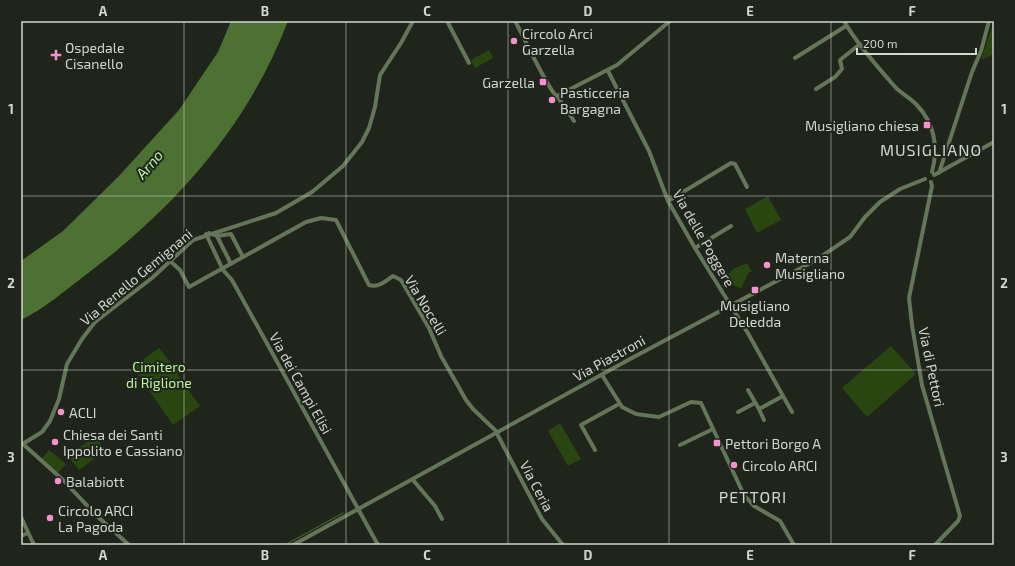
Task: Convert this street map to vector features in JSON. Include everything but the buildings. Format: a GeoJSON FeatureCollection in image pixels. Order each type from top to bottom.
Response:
{"type":"FeatureCollection","features":[{"type":"Feature","properties":{"kind":"street","name":"Via Renello Gemignani"},"geometry":{"type":"LineString","coordinates":[[22,445],[42,432],[60,399],[67,364],[86,333],[95,322],[152,278],[193,240],[276,213],[303,198],[343,166],[367,132],[372,118],[380,74],[401,43],[413,21]]}},
{"type":"Feature","properties":{"kind":"street"},"geometry":{"type":"LineString","coordinates":[[447,21],[469,63]]}},
{"type":"Feature","properties":{"kind":"street"},"geometry":{"type":"LineString","coordinates":[[515,21],[554,94],[558,96],[574,121]]}},
{"type":"Feature","properties":{"kind":"street"},"geometry":{"type":"LineString","coordinates":[[558,96],[617,65],[670,21]]}},
{"type":"Feature","properties":{"kind":"street"},"geometry":{"type":"LineString","coordinates":[[844,21],[846,26],[860,44],[898,89],[916,104],[930,125],[936,140],[935,173]]}},
{"type":"Feature","properties":{"kind":"street"},"geometry":{"type":"LineString","coordinates":[[989,21],[981,51],[967,86],[961,110],[949,138],[935,173],[931,182],[926,181],[925,179],[928,174],[935,173],[994,142]]}},
{"type":"Feature","properties":{"kind":"street"},"geometry":{"type":"LineString","coordinates":[[795,58],[846,26]]}},
{"type":"Feature","properties":{"kind":"street"},"geometry":{"type":"LineString","coordinates":[[816,89],[838,74],[842,69],[840,60],[860,44]]}},
{"type":"Feature","properties":{"kind":"street","name":"Via delle Poggere"},"geometry":{"type":"LineString","coordinates":[[608,71],[649,151],[668,201],[695,248],[731,305],[792,412]]}},
{"type":"Feature","properties":{"kind":"street"},"geometry":{"type":"LineString","coordinates":[[668,201],[733,163],[748,187]]}},
{"type":"Feature","properties":{"kind":"street","name":"Via Piastroni"},"geometry":{"type":"LineString","coordinates":[[293,545],[832,250],[850,237],[865,217],[880,202],[900,189],[925,179]]}},
{"type":"Feature","properties":{"kind":"street","name":"Via di Pettori"},"geometry":{"type":"LineString","coordinates":[[931,182],[932,186],[909,298],[910,312],[922,385],[960,516],[958,521],[936,545]]}},
{"type":"Feature","properties":{"kind":"street","name":"Via Nocelli"},"geometry":{"type":"LineString","coordinates":[[170,261],[180,270],[189,287],[223,270],[231,264],[311,220],[321,218],[336,220],[340,224],[369,284],[375,286],[380,285],[392,276],[401,280],[429,328],[441,356],[466,400],[497,433]]}},
{"type":"Feature","properties":{"kind":"street"},"geometry":{"type":"LineString","coordinates":[[695,248],[731,226]]}},
{"type":"Feature","properties":{"kind":"street"},"geometry":{"type":"LineString","coordinates":[[208,234],[217,236],[231,234],[244,257]]}},
{"type":"Feature","properties":{"kind":"street"},"geometry":{"type":"LineString","coordinates":[[208,234],[223,270]]}},
{"type":"Feature","properties":{"kind":"street"},"geometry":{"type":"LineString","coordinates":[[217,236],[231,264]]}},
{"type":"Feature","properties":{"kind":"street","name":"Via dei Campi Elisi"},"geometry":{"type":"LineString","coordinates":[[223,270],[232,280],[378,545]]}},
{"type":"Feature","properties":{"kind":"street"},"geometry":{"type":"LineString","coordinates":[[602,375],[619,404],[630,413],[654,418],[663,416],[691,402],[698,402],[703,406],[744,495],[754,506],[780,521],[794,545]]}},
{"type":"Feature","properties":{"kind":"street"},"geometry":{"type":"LineString","coordinates":[[748,390],[764,420]]}},
{"type":"Feature","properties":{"kind":"street"},"geometry":{"type":"LineString","coordinates":[[759,409],[783,396]]}},
{"type":"Feature","properties":{"kind":"street"},"geometry":{"type":"LineString","coordinates":[[738,412],[755,402]]}},
{"type":"Feature","properties":{"kind":"street"},"geometry":{"type":"LineString","coordinates":[[595,450],[581,425],[619,404]]}},
{"type":"Feature","properties":{"kind":"street"},"geometry":{"type":"LineString","coordinates":[[680,445],[713,429]]}},
{"type":"Feature","properties":{"kind":"street","name":"Via Ceria"},"geometry":{"type":"LineString","coordinates":[[497,433],[542,519],[563,545]]}},
{"type":"Feature","properties":{"kind":"street"},"geometry":{"type":"LineString","coordinates":[[22,445],[66,484],[129,545]]}},
{"type":"Feature","properties":{"kind":"street"},"geometry":{"type":"LineString","coordinates":[[414,480],[435,506],[442,519]]}},
{"type":"Feature","properties":{"kind":"street"},"geometry":{"type":"LineString","coordinates":[[21,517],[34,545]]}},
{"type":"Feature","properties":{"kind":"street"},"geometry":{"type":"LineString","coordinates":[[21,536],[28,533]]}},
{"type":"Feature","properties":{"kind":"green space"},"geometry":{"type":"Polygon","coordinates":[[[994,21],[994,54],[981,60],[994,21]]]}},
{"type":"Feature","properties":{"kind":"green space"},"geometry":{"type":"Polygon","coordinates":[[[489,50],[493,58],[475,68],[471,60],[489,50]]]}},
{"type":"Feature","properties":{"kind":"green space"},"geometry":{"type":"Polygon","coordinates":[[[768,196],[781,220],[757,233],[745,209],[768,196]]]}},
{"type":"Feature","properties":{"kind":"green space"},"geometry":{"type":"Polygon","coordinates":[[[747,263],[752,272],[749,272],[741,289],[729,283],[728,285],[724,279],[733,269],[747,263]]]}},
{"type":"Feature","properties":{"kind":"green space"},"geometry":{"type":"Polygon","coordinates":[[[891,346],[916,374],[867,417],[842,388],[891,346]]]}},
{"type":"Feature","properties":{"kind":"green space","name":"Cimitero di Riglione"},"geometry":{"type":"Polygon","coordinates":[[[159,348],[179,373],[177,374],[200,406],[173,425],[133,367],[159,348]]]}},
{"type":"Feature","properties":{"kind":"green space"},"geometry":{"type":"Polygon","coordinates":[[[560,423],[581,459],[568,466],[548,431],[560,423]]]}},
{"type":"Feature","properties":{"kind":"green space"},"geometry":{"type":"Polygon","coordinates":[[[95,436],[105,450],[79,470],[68,456],[95,436]]]}},
{"type":"Feature","properties":{"kind":"green space"},"geometry":{"type":"Polygon","coordinates":[[[49,450],[66,464],[58,473],[42,458],[49,450]]]}},
{"type":"Feature","properties":{"kind":"water","name":"Arno"},"geometry":{"type":"Polygon","coordinates":[[[231,21],[288,21],[271,60],[251,97],[229,131],[204,164],[148,223],[116,251],[61,294],[38,311],[21,320],[21,261],[63,231],[118,177],[179,110],[218,52],[231,21]]]}},
{"type":"Feature","properties":{"kind":"waterway"},"geometry":{"type":"LineString","coordinates":[[285,545],[343,513]]}},
{"type":"Feature","properties":{"kind":"place","name":"Circolo Arci Garzella"},"geometry":{"type":"Point","coordinates":[514,41]}},
{"type":"Feature","properties":{"kind":"place","name":"Ospedale Cisanello"},"geometry":{"type":"Point","coordinates":[56,55]}},
{"type":"Feature","properties":{"kind":"place","name":"Garzella"},"geometry":{"type":"Point","coordinates":[543,82]}},
{"type":"Feature","properties":{"kind":"place","name":"Pasticceria Bargagna"},"geometry":{"type":"Point","coordinates":[552,100]}},
{"type":"Feature","properties":{"kind":"place","name":"Musigliano chiesa"},"geometry":{"type":"Point","coordinates":[927,125]}},
{"type":"Feature","properties":{"kind":"place","name":"Materna Musigliano"},"geometry":{"type":"Point","coordinates":[767,265]}},
{"type":"Feature","properties":{"kind":"place","name":"Musigliano Deledda"},"geometry":{"type":"Point","coordinates":[755,290]}},
{"type":"Feature","properties":{"kind":"place","name":"ACLI"},"geometry":{"type":"Point","coordinates":[61,412]}},
{"type":"Feature","properties":{"kind":"place","name":"Chiesa dei Santi Ippolito e Cassiano"},"geometry":{"type":"Point","coordinates":[55,442]}},
{"type":"Feature","properties":{"kind":"place","name":"Pettori Borgo A"},"geometry":{"type":"Point","coordinates":[717,443]}},
{"type":"Feature","properties":{"kind":"place","name":"Circolo ARCI"},"geometry":{"type":"Point","coordinates":[734,465]}},
{"type":"Feature","properties":{"kind":"place","name":"Balabiott"},"geometry":{"type":"Point","coordinates":[58,481]}},
{"type":"Feature","properties":{"kind":"place","name":"Circolo ARCI La Pagoda"},"geometry":{"type":"Point","coordinates":[50,518]}},
{"type":"Feature","properties":{"kind":"district","name":"MUSIGLIANO"},"geometry":{"type":"Point","coordinates":[931,149]}},
{"type":"Feature","properties":{"kind":"district","name":"PETTORI"},"geometry":{"type":"Point","coordinates":[753,496]}}]}
